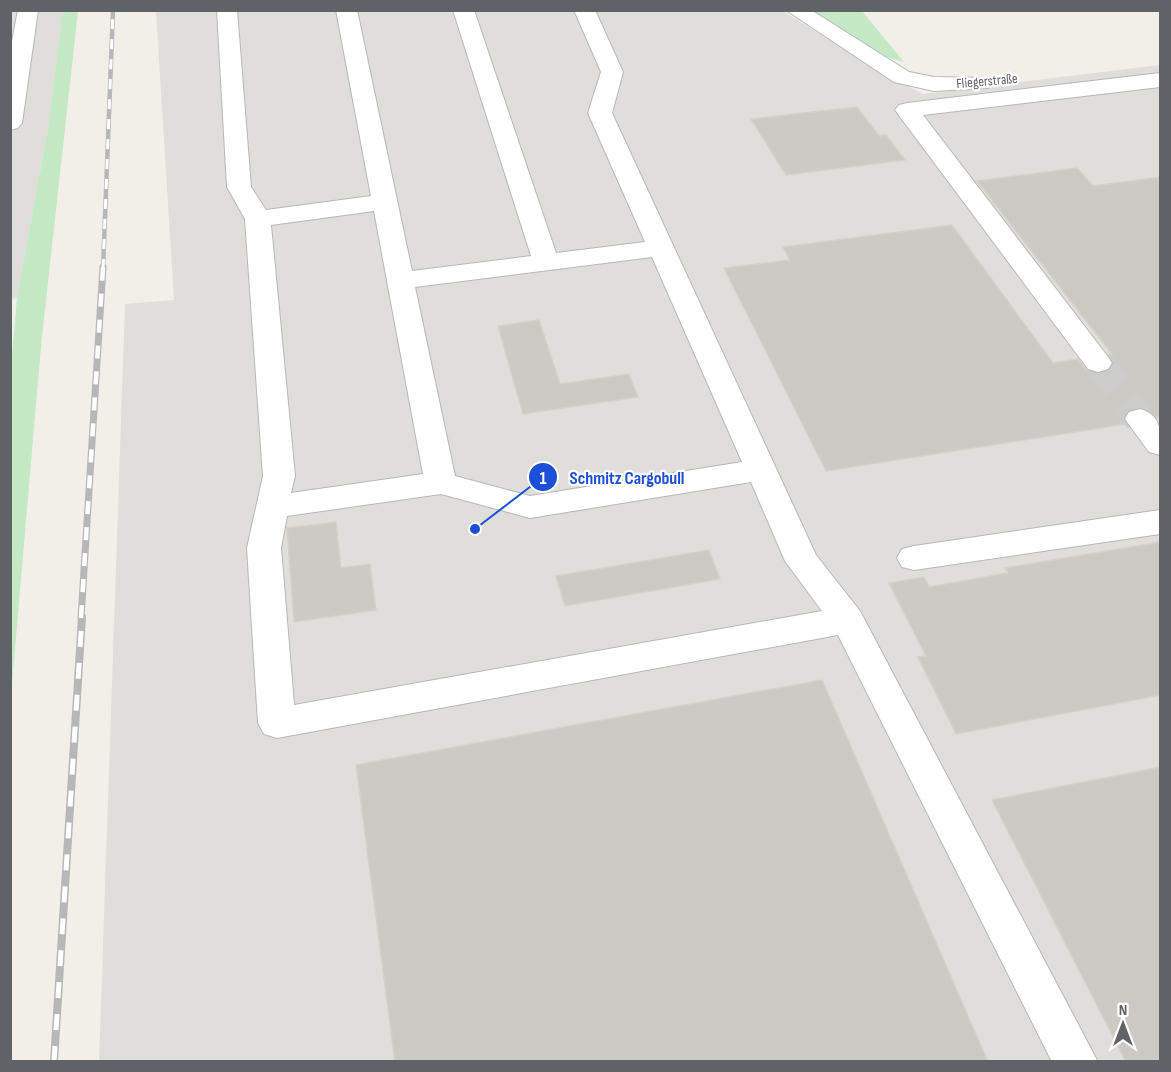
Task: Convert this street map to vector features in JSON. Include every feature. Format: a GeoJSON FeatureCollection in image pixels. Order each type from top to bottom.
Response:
{"type":"FeatureCollection","features":[{"type":"Feature","properties":{"kind":"street"},"geometry":{"type":"LineString","coordinates":[[10,123],[28,10]]}},
{"type":"Feature","properties":{"kind":"street"},"geometry":{"type":"LineString","coordinates":[[227,10],[239,187],[258,219],[279,476],[264,548],[277,723],[848,620]]}},
{"type":"Feature","properties":{"kind":"street"},"geometry":{"type":"LineString","coordinates":[[346,10],[441,483]]}},
{"type":"Feature","properties":{"kind":"street"},"geometry":{"type":"LineString","coordinates":[[463,10],[546,262]]}},
{"type":"Feature","properties":{"kind":"street"},"geometry":{"type":"LineString","coordinates":[[584,10],[612,72],[600,113],[802,561],[848,620],[1076,1062]]}},
{"type":"Feature","properties":{"kind":"street","name":"Fliegerstraße"},"geometry":{"type":"LineString","coordinates":[[796,10],[891,71],[915,81],[958,85],[1161,62]]}},
{"type":"Feature","properties":{"kind":"street"},"geometry":{"type":"LineString","coordinates":[[907,110],[1161,80]]}},
{"type":"Feature","properties":{"kind":"street"},"geometry":{"type":"LineString","coordinates":[[915,81],[899,99],[1098,363]]}},
{"type":"Feature","properties":{"kind":"street"},"geometry":{"type":"LineString","coordinates":[[258,219],[384,202]]}},
{"type":"Feature","properties":{"kind":"street"},"geometry":{"type":"LineString","coordinates":[[400,281],[661,248]]}},
{"type":"Feature","properties":{"kind":"street"},"geometry":{"type":"LineString","coordinates":[[1140,419],[1161,445]]}},
{"type":"Feature","properties":{"kind":"street"},"geometry":{"type":"LineString","coordinates":[[273,507],[441,483],[530,507],[761,470]]}},
{"type":"Feature","properties":{"kind":"street"},"geometry":{"type":"LineString","coordinates":[[914,558],[1161,522]]}},
{"type":"Feature","properties":{"kind":"shaded area"},"geometry":{"type":"Polygon","coordinates":[[[10,11],[63,11],[48,128],[17,298],[11,299],[10,11]]]}},
{"type":"Feature","properties":{"kind":"shaded area"},"geometry":{"type":"Polygon","coordinates":[[[156,11],[783,11],[866,63],[923,94],[1160,65],[1160,1061],[99,1062],[125,304],[174,300],[156,11]]]}},
{"type":"Feature","properties":{"kind":"green space"},"geometry":{"type":"Polygon","coordinates":[[[63,10],[78,11],[41,346],[11,695],[11,366],[17,298],[48,128],[63,10]]]}},
{"type":"Feature","properties":{"kind":"green space"},"geometry":{"type":"Polygon","coordinates":[[[805,11],[862,11],[904,62],[870,52],[805,11]]]}},
{"type":"Feature","properties":{"kind":"building"},"geometry":{"type":"Polygon","coordinates":[[[857,107],[879,136],[886,135],[905,160],[786,175],[751,119],[857,107]]]}},
{"type":"Feature","properties":{"kind":"building"},"geometry":{"type":"Polygon","coordinates":[[[1077,168],[1093,186],[1161,177],[1161,419],[1139,407],[1127,411],[1123,418],[1126,424],[826,471],[724,268],[790,260],[783,247],[952,225],[1053,363],[1078,359],[1086,370],[1099,374],[1110,370],[1114,362],[1109,355],[1112,354],[977,181],[1077,168]]]}},
{"type":"Feature","properties":{"kind":"building"},"geometry":{"type":"Polygon","coordinates":[[[539,320],[560,384],[629,374],[638,397],[523,414],[498,326],[539,320]]]}},
{"type":"Feature","properties":{"kind":"building"},"geometry":{"type":"Polygon","coordinates":[[[336,522],[341,568],[370,564],[376,610],[294,622],[287,528],[336,522]]]}},
{"type":"Feature","properties":{"kind":"building"},"geometry":{"type":"Polygon","coordinates":[[[1161,542],[1161,695],[956,734],[918,657],[926,656],[889,583],[924,577],[929,587],[1008,573],[1005,568],[1161,542]]]}},
{"type":"Feature","properties":{"kind":"building"},"geometry":{"type":"Polygon","coordinates":[[[709,550],[720,579],[565,606],[556,576],[709,550]]]}},
{"type":"Feature","properties":{"kind":"building"},"geometry":{"type":"Polygon","coordinates":[[[822,680],[988,1062],[395,1062],[356,765],[822,680]]]}},
{"type":"Feature","properties":{"kind":"building"},"geometry":{"type":"Polygon","coordinates":[[[1161,767],[1161,1062],[1126,1062],[992,800],[1161,767]]]}},
{"type":"Feature","properties":{"kind":"tunnel"},"geometry":{"type":"LineString","coordinates":[[1098,363],[1140,419]]}},
{"type":"Feature","properties":{"kind":"railway"},"geometry":{"type":"LineString","coordinates":[[103,269],[113,10]]}},
{"type":"Feature","properties":{"kind":"railway"},"geometry":{"type":"LineString","coordinates":[[81,618],[103,267]]}},
{"type":"Feature","properties":{"kind":"railway"},"geometry":{"type":"LineString","coordinates":[[54,1062],[82,617]]}},
{"type":"Feature","properties":{"kind":"place","name":"Schmitz Cargobull"},"geometry":{"type":"Point","coordinates":[475,529]}}]}
